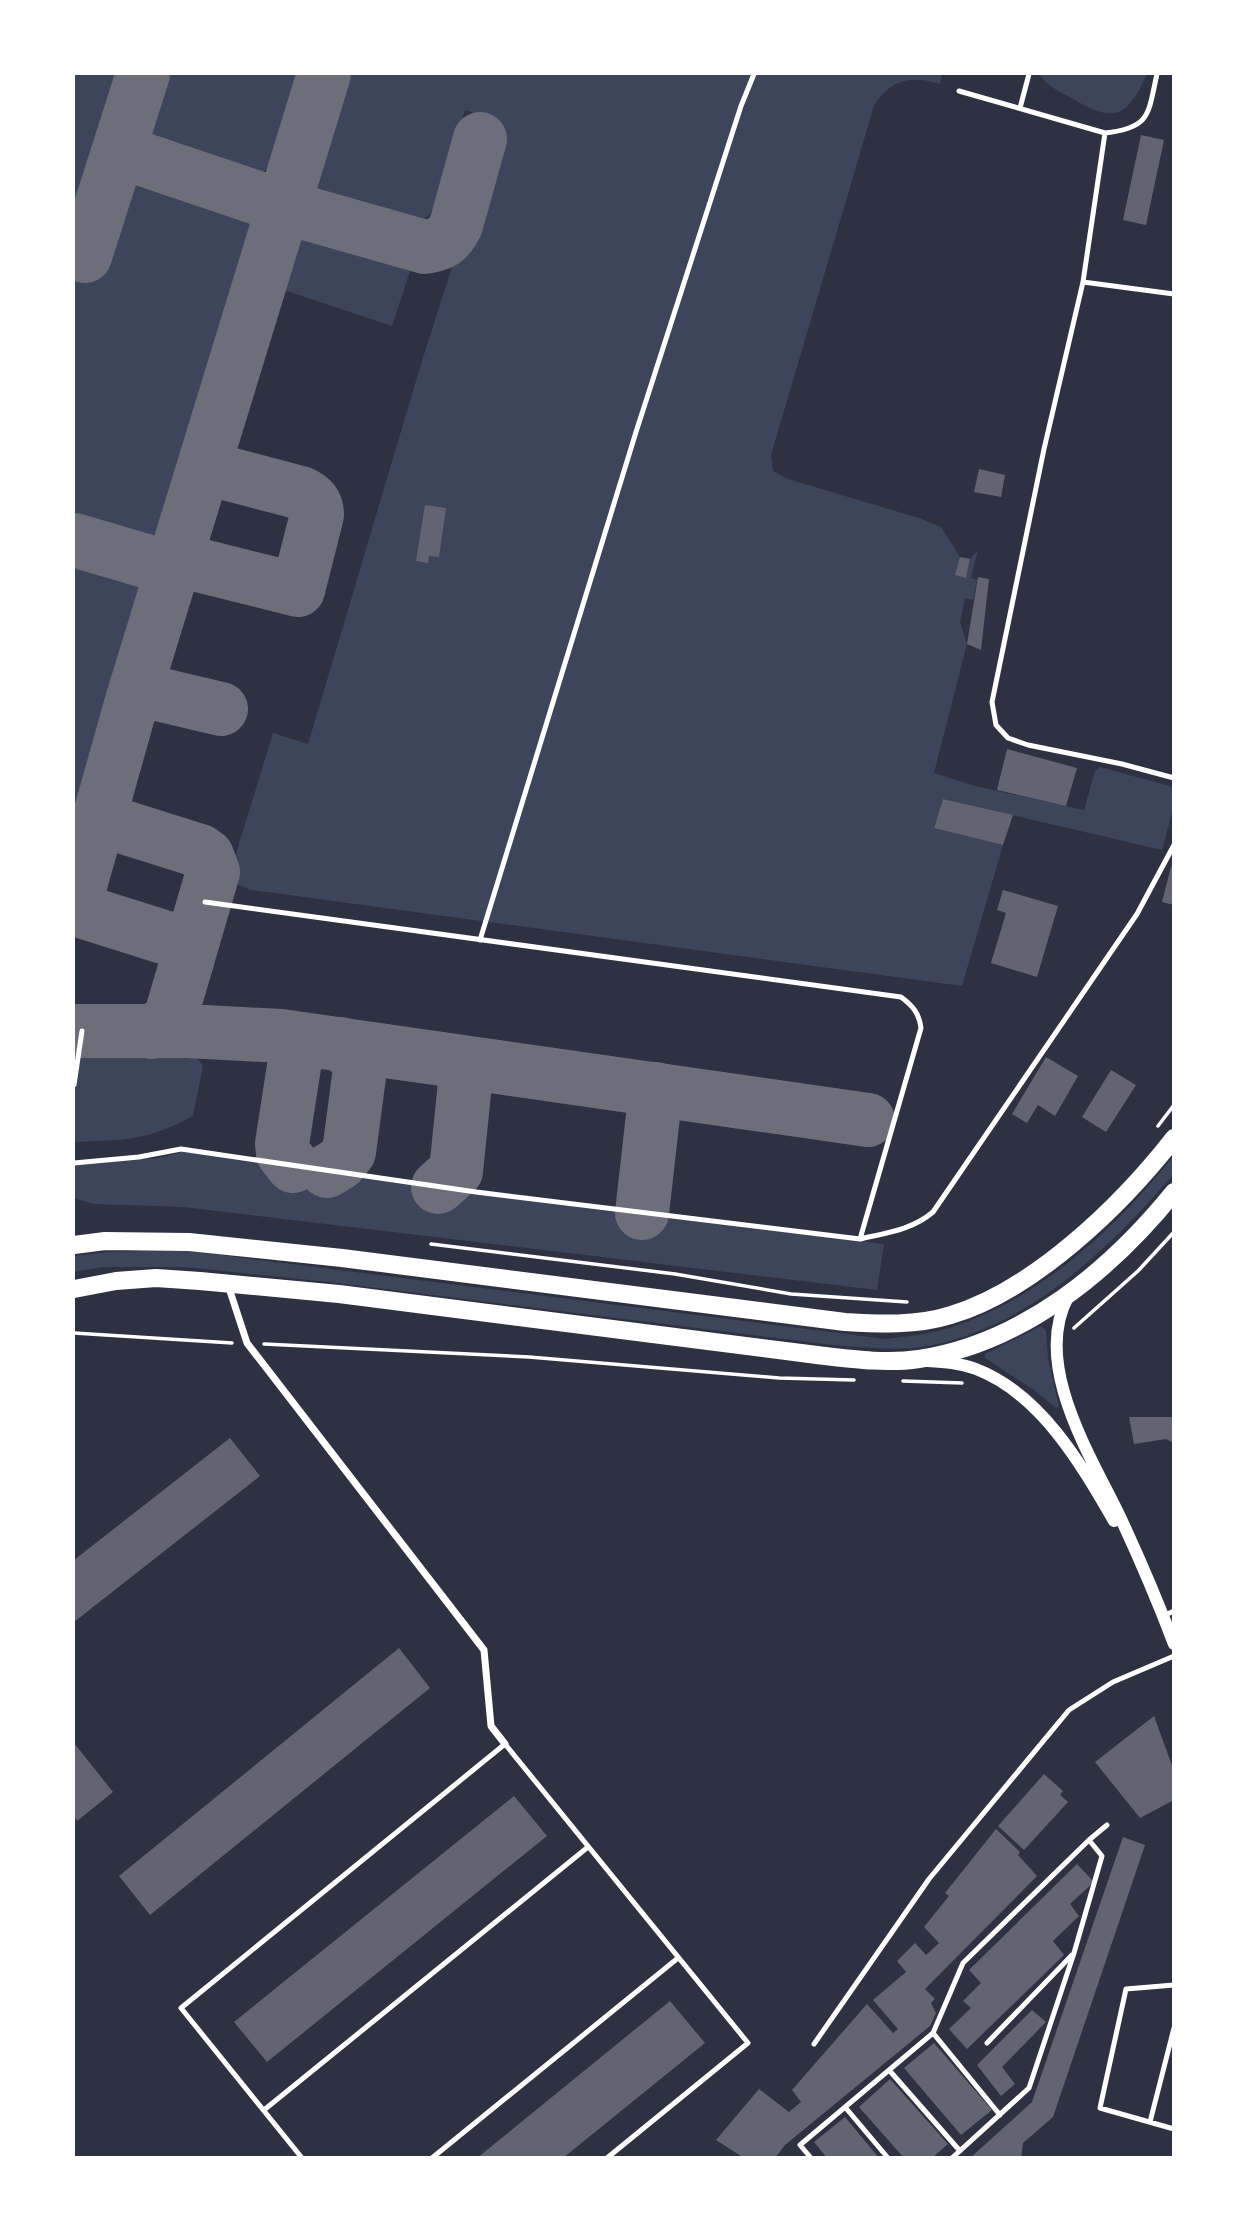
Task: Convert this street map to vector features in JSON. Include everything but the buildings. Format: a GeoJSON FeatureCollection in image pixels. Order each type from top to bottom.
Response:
{"type":"FeatureCollection","features":[{"type":"Feature","properties":{"kind":"main road"},"geometry":{"type":"LineString","coordinates":[[74,1245],[105,1241],[189,1242],[356,1259],[845,1322],[886,1325],[919,1322],[951,1315],[991,1298],[1033,1273],[1073,1243],[1114,1206],[1174,1138]]}},
{"type":"Feature","properties":{"kind":"main road"},"geometry":{"type":"LineString","coordinates":[[74,1289],[116,1281],[156,1278],[228,1283],[339,1294],[817,1356],[862,1360],[917,1359],[982,1343],[1018,1326],[1070,1294],[1126,1245],[1174,1192]]}},
{"type":"Feature","properties":{"kind":"street"},"geometry":{"type":"LineString","coordinates":[[228,1283],[247,1343],[484,1650],[491,1726],[505,1744]]}},
{"type":"Feature","properties":{"kind":"street"},"geometry":{"type":"LineString","coordinates":[[1070,1294],[1061,1311],[1056,1332],[1058,1363],[1065,1397],[1077,1429],[1154,1589]]}},
{"type":"Feature","properties":{"kind":"street"},"geometry":{"type":"LineString","coordinates":[[917,1359],[955,1363],[986,1373],[1009,1387],[1045,1419],[1081,1468],[1154,1589],[1168,1614],[1174,1644]]}},
{"type":"Feature","properties":{"kind":"lane"},"geometry":{"type":"LineString","coordinates":[[480,940],[636,432],[754,74]]}},
{"type":"Feature","properties":{"kind":"lane"},"geometry":{"type":"LineString","coordinates":[[1020,108],[1029,74]]}},
{"type":"Feature","properties":{"kind":"lane"},"geometry":{"type":"LineString","coordinates":[[958,91],[1105,133],[1126,131],[1140,124],[1148,111],[1157,74]]}},
{"type":"Feature","properties":{"kind":"lane"},"geometry":{"type":"LineString","coordinates":[[1105,133],[1083,282],[1044,449],[992,702],[996,725],[1008,738],[1028,745],[1122,764],[1174,778]]}},
{"type":"Feature","properties":{"kind":"lane"},"geometry":{"type":"LineString","coordinates":[[1083,282],[1174,294]]}},
{"type":"Feature","properties":{"kind":"lane"},"geometry":{"type":"LineString","coordinates":[[74,1163],[102,1162],[181,1149],[476,1192],[860,1240],[921,1222],[933,1212],[1137,914],[1174,845]]}},
{"type":"Feature","properties":{"kind":"lane"},"geometry":{"type":"LineString","coordinates":[[205,902],[901,997],[913,1006],[920,1017],[921,1028],[860,1240]]}},
{"type":"Feature","properties":{"kind":"lane"},"geometry":{"type":"LineString","coordinates":[[74,1085],[82,1031]]}},
{"type":"Feature","properties":{"kind":"lane"},"geometry":{"type":"LineString","coordinates":[[814,2045],[929,1879],[1069,1710],[1113,1682],[1174,1656]]}},
{"type":"Feature","properties":{"kind":"lane"},"geometry":{"type":"LineString","coordinates":[[302,2158],[181,2008],[505,1744],[748,2043],[607,2158]]}},
{"type":"Feature","properties":{"kind":"lane"},"geometry":{"type":"LineString","coordinates":[[811,2158],[800,2145],[933,2033],[963,1963],[1107,1825]]}},
{"type":"Feature","properties":{"kind":"lane"},"geometry":{"type":"LineString","coordinates":[[953,2158],[1029,2088],[1074,1953],[1102,1856],[1089,1840]]}},
{"type":"Feature","properties":{"kind":"lane"},"geometry":{"type":"LineString","coordinates":[[264,2110],[588,1846]]}},
{"type":"Feature","properties":{"kind":"lane"},"geometry":{"type":"LineString","coordinates":[[987,2043],[1074,1953]]}},
{"type":"Feature","properties":{"kind":"lane"},"geometry":{"type":"LineString","coordinates":[[432,2158],[678,1958]]}},
{"type":"Feature","properties":{"kind":"lane"},"geometry":{"type":"LineString","coordinates":[[1174,1985],[1126,1989],[1100,2108],[1174,2129]]}},
{"type":"Feature","properties":{"kind":"lane"},"geometry":{"type":"LineString","coordinates":[[1150,2122],[1174,2028]]}},
{"type":"Feature","properties":{"kind":"lane"},"geometry":{"type":"LineString","coordinates":[[933,2033],[1000,2115]]}},
{"type":"Feature","properties":{"kind":"lane"},"geometry":{"type":"LineString","coordinates":[[889,2070],[960,2151]]}},
{"type":"Feature","properties":{"kind":"lane"},"geometry":{"type":"LineString","coordinates":[[845,2107],[888,2158]]}},
{"type":"Feature","properties":{"kind":"path"},"geometry":{"type":"LineString","coordinates":[[1157,1126],[1174,1105]]}},
{"type":"Feature","properties":{"kind":"path"},"geometry":{"type":"LineString","coordinates":[[1074,1328],[1138,1270],[1174,1232]]}},
{"type":"Feature","properties":{"kind":"path"},"geometry":{"type":"LineString","coordinates":[[430,1244],[675,1274],[791,1294],[909,1303]]}},
{"type":"Feature","properties":{"kind":"path"},"geometry":{"type":"LineString","coordinates":[[74,1333],[529,1357],[779,1378],[862,1380]]}},
{"type":"Feature","properties":{"kind":"path"},"geometry":{"type":"LineString","coordinates":[[903,1381],[971,1383]]}},
{"type":"Feature","properties":{"kind":"shaded area"},"geometry":{"type":"Polygon","coordinates":[[[74,74],[117,74],[74,221],[74,74]]]}},
{"type":"Feature","properties":{"kind":"shaded area"},"geometry":{"type":"Polygon","coordinates":[[[158,74],[300,74],[274,163],[259,175],[137,140],[158,74]]]}},
{"type":"Feature","properties":{"kind":"shaded area"},"geometry":{"type":"Polygon","coordinates":[[[331,74],[942,74],[940,84],[910,80],[894,85],[874,106],[771,455],[773,471],[788,479],[941,527],[960,557],[956,575],[966,577],[970,559],[978,550],[971,578],[977,580],[973,600],[965,598],[960,622],[967,644],[934,773],[975,786],[1084,810],[1095,771],[1100,767],[1170,786],[1173,789],[1173,809],[1162,850],[943,799],[934,828],[1003,845],[962,986],[252,890],[235,884],[229,876],[273,733],[308,744],[421,364],[498,122],[465,110],[434,209],[418,223],[312,189],[301,174],[331,74]]]}},
{"type":"Feature","properties":{"kind":"shaded area"},"geometry":{"type":"Polygon","coordinates":[[[1039,74],[1147,74],[1133,100],[1118,112],[1110,113],[1087,107],[1058,91],[1039,74]]]}},
{"type":"Feature","properties":{"kind":"shaded area"},"geometry":{"type":"Polygon","coordinates":[[[131,161],[245,197],[258,216],[157,549],[74,528],[74,268],[96,275],[131,161]]]}},
{"type":"Feature","properties":{"kind":"shaded area"},"geometry":{"type":"Polygon","coordinates":[[[297,215],[406,246],[413,262],[392,326],[269,285],[284,224],[297,215]]]}},
{"type":"Feature","properties":{"kind":"shaded area"},"geometry":{"type":"Polygon","coordinates":[[[74,550],[149,569],[74,809],[74,550]]]}},
{"type":"Feature","properties":{"kind":"shaded area"},"geometry":{"type":"Polygon","coordinates":[[[192,1050],[203,1066],[193,1116],[135,1138],[74,1142],[74,1051],[192,1050]]]}},
{"type":"Feature","properties":{"kind":"shaded area"},"geometry":{"type":"Polygon","coordinates":[[[189,1150],[884,1244],[877,1290],[183,1207],[93,1204],[74,1198],[74,1165],[158,1158],[189,1150]]]}},
{"type":"Feature","properties":{"kind":"shaded area"},"geometry":{"type":"Polygon","coordinates":[[[1173,1156],[1173,1175],[1121,1231],[1062,1283],[996,1324],[960,1338],[922,1347],[888,1349],[832,1345],[337,1283],[184,1267],[104,1267],[74,1272],[74,1256],[106,1252],[181,1250],[886,1339],[946,1329],[987,1314],[1047,1278],[1103,1233],[1173,1156]]]}},
{"type":"Feature","properties":{"kind":"shaded area"},"geometry":{"type":"Polygon","coordinates":[[[1041,1326],[1046,1330],[1048,1358],[1059,1406],[1056,1408],[985,1358],[985,1354],[1041,1326]]]}},
{"type":"Feature","properties":{"kind":"taxiway"},"geometry":{"type":"LineString","coordinates":[[85,256],[143,74]]}},
{"type":"Feature","properties":{"kind":"taxiway"},"geometry":{"type":"LineString","coordinates":[[74,907],[132,701],[324,74]]}},
{"type":"Feature","properties":{"kind":"taxiway"},"geometry":{"type":"LineString","coordinates":[[122,144],[130,154],[142,159],[284,207],[425,247],[444,241],[456,225],[480,139]]}},
{"type":"Feature","properties":{"kind":"taxiway"},"geometry":{"type":"LineString","coordinates":[[183,539],[182,550],[190,563],[298,590],[317,515],[313,501],[301,493],[214,469],[210,452]]}},
{"type":"Feature","properties":{"kind":"taxiway"},"geometry":{"type":"LineString","coordinates":[[74,540],[173,569]]}},
{"type":"Feature","properties":{"kind":"taxiway"},"geometry":{"type":"LineString","coordinates":[[132,701],[139,694],[149,692],[221,709]]}},
{"type":"Feature","properties":{"kind":"taxiway"},"geometry":{"type":"LineString","coordinates":[[103,804],[111,823],[200,851],[207,856],[213,872],[170,1019],[152,1032]]}},
{"type":"Feature","properties":{"kind":"taxiway"},"geometry":{"type":"LineString","coordinates":[[76,900],[84,912],[173,940],[178,943],[187,962]]}},
{"type":"Feature","properties":{"kind":"taxiway"},"geometry":{"type":"LineString","coordinates":[[74,1031],[187,1031],[281,1036],[868,1120]]}},
{"type":"Feature","properties":{"kind":"taxiway"},"geometry":{"type":"LineString","coordinates":[[281,1036],[290,1046],[295,1060],[282,1144],[283,1153],[293,1166]]}},
{"type":"Feature","properties":{"kind":"taxiway"},"geometry":{"type":"LineString","coordinates":[[327,1171],[340,1163],[349,1152],[360,1069],[354,1056],[341,1044]]}},
{"type":"Feature","properties":{"kind":"taxiway"},"geometry":{"type":"LineString","coordinates":[[438,1187],[456,1171],[467,1064]]}},
{"type":"Feature","properties":{"kind":"taxiway"},"geometry":{"type":"LineString","coordinates":[[642,1213],[656,1089]]}}]}
